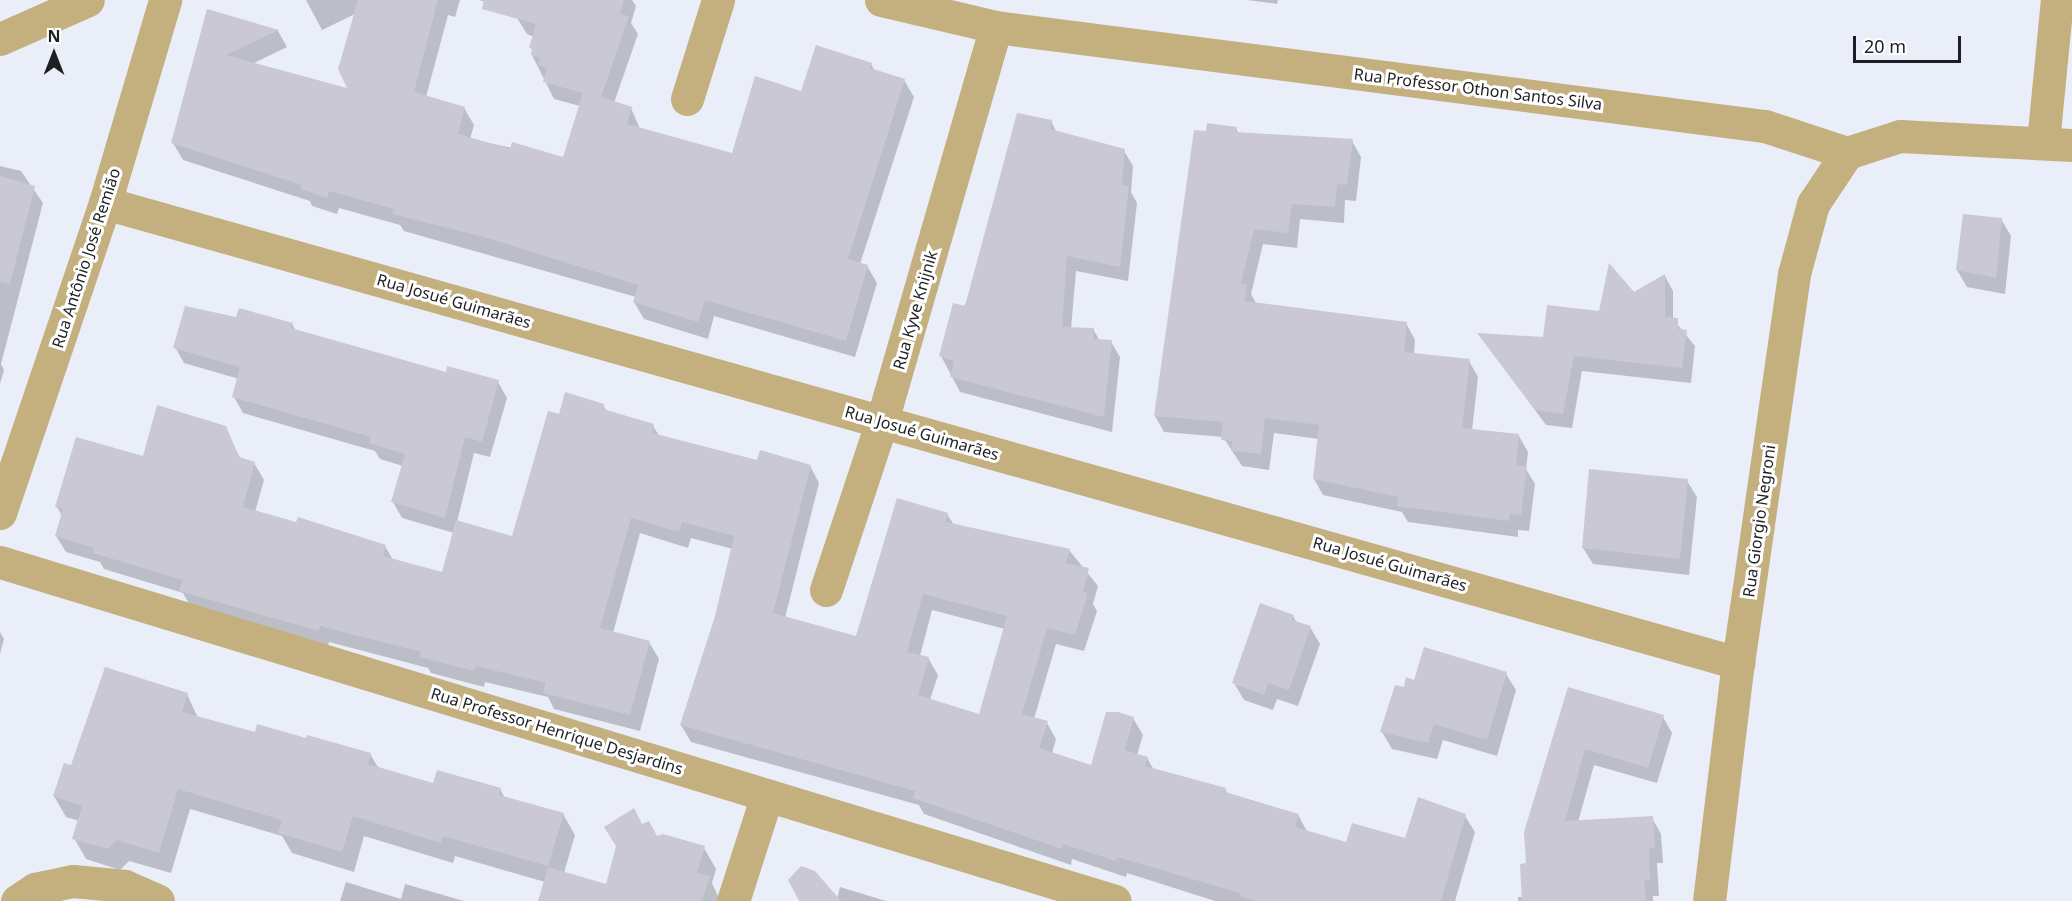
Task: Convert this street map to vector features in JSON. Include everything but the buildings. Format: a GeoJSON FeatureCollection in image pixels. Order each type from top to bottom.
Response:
{"type":"FeatureCollection","features":[{"type":"Feature","properties":{"kind":"street"},"geometry":{"type":"LineString","coordinates":[[0,39],[88,0]]}},
{"type":"Feature","properties":{"kind":"street","name":"Rua Antônio José Remião"},"geometry":{"type":"LineString","coordinates":[[0,513],[105,203],[165,0]]}},
{"type":"Feature","properties":{"kind":"street"},"geometry":{"type":"LineString","coordinates":[[687,99],[718,0]]}},
{"type":"Feature","properties":{"kind":"street","name":"Rua Professor Othon Santos Silva"},"geometry":{"type":"LineString","coordinates":[[881,0],[996,27],[1765,126],[1847,153]]}},
{"type":"Feature","properties":{"kind":"street"},"geometry":{"type":"LineString","coordinates":[[1847,153],[1900,136],[2057,143],[2057,0]]}},
{"type":"Feature","properties":{"kind":"street","name":"Rua Kyve Knijnik"},"geometry":{"type":"LineString","coordinates":[[826,590],[882,421],[996,27]]}},
{"type":"Feature","properties":{"kind":"street","name":"Rua Giorgio Negroni"},"geometry":{"type":"LineString","coordinates":[[1709,901],[1738,663],[1794,274],[1813,204],[1847,153]]}},
{"type":"Feature","properties":{"kind":"street","name":"Rua Josué Guimarães"},"geometry":{"type":"LineString","coordinates":[[105,203],[1738,663]]}},
{"type":"Feature","properties":{"kind":"street","name":"Rua Professor Henrique Desjardins"},"geometry":{"type":"LineString","coordinates":[[0,562],[1114,901]]}},
{"type":"Feature","properties":{"kind":"street"},"geometry":{"type":"LineString","coordinates":[[733,901],[767,795]]}},
{"type":"Feature","properties":{"kind":"street"},"geometry":{"type":"LineString","coordinates":[[17,901],[35,889],[74,881],[125,886],[158,901]]}}]}
